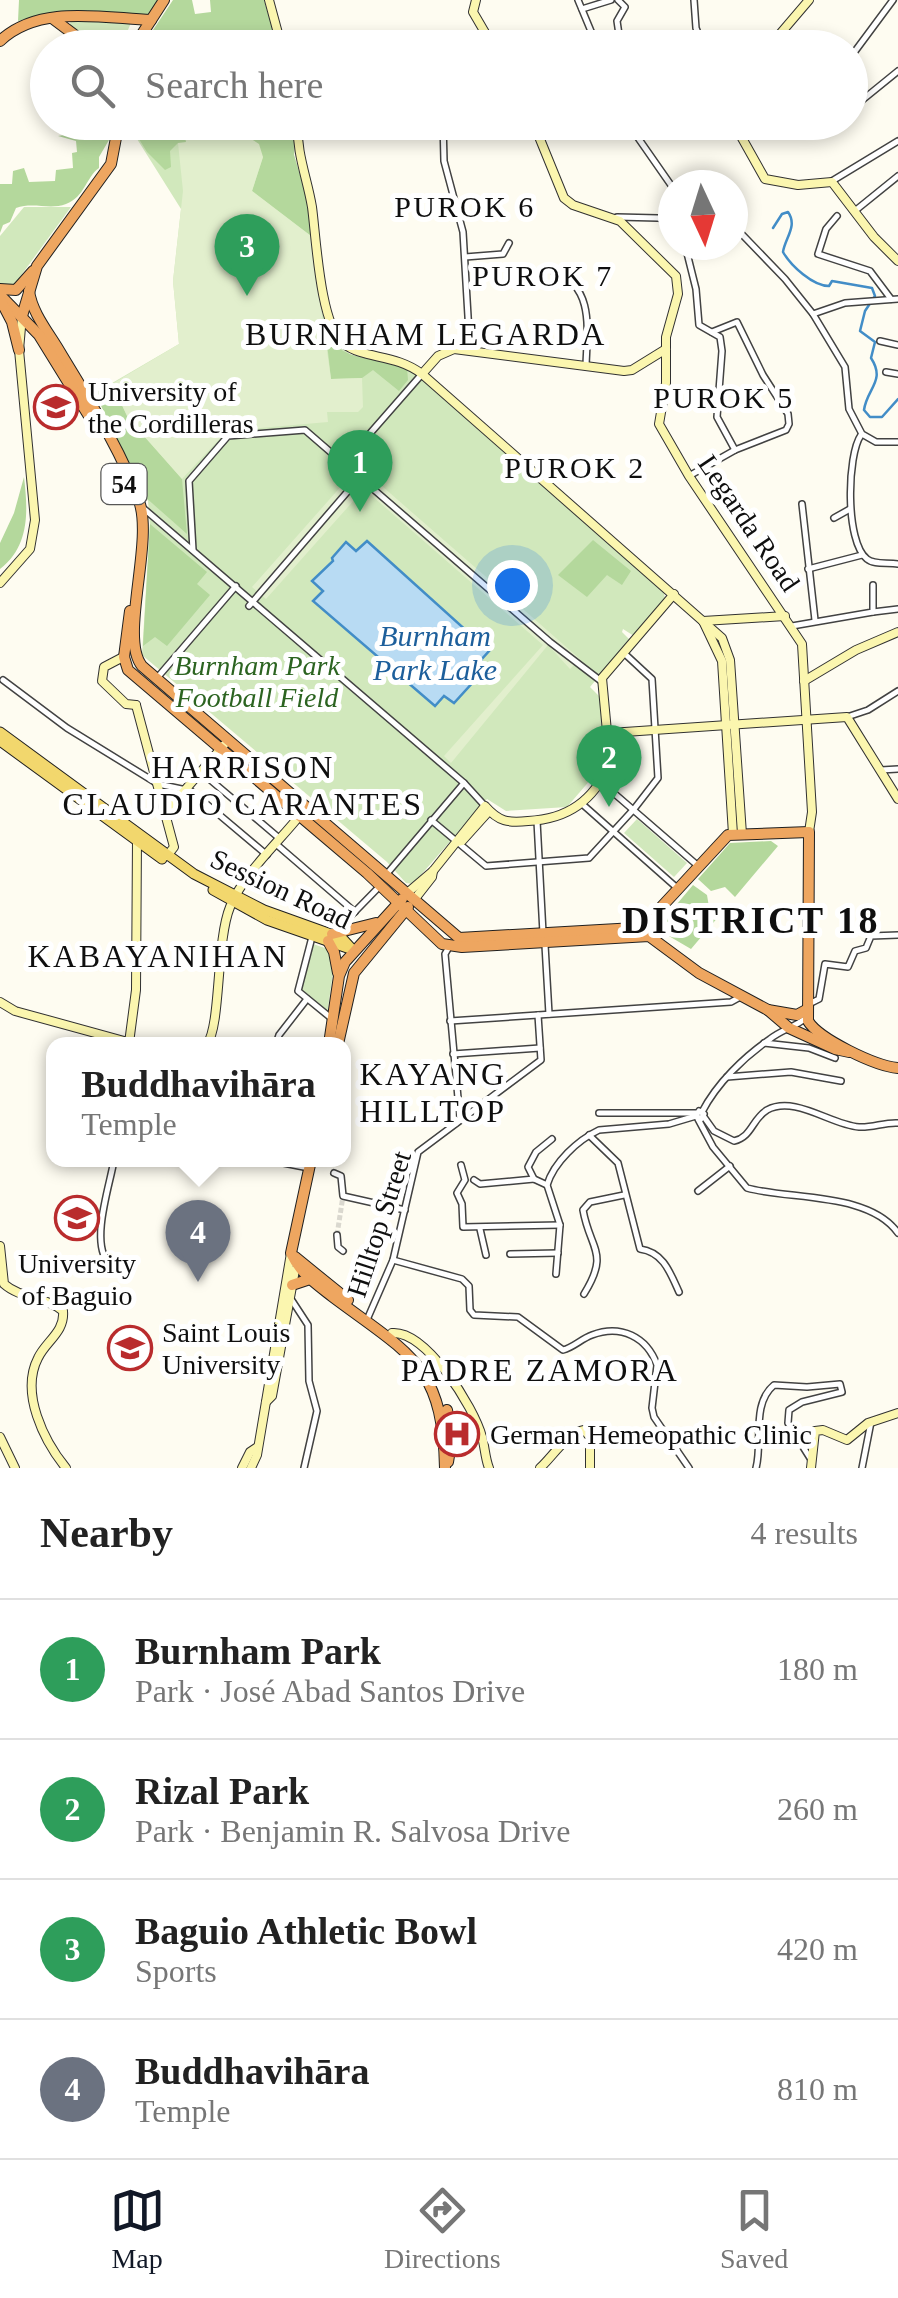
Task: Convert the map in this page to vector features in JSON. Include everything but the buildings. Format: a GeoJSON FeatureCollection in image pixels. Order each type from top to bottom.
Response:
{"type":"FeatureCollection","features":[{"type":"Feature","properties":{"kind":"highway"},"geometry":{"type":"LineString","coordinates":[[145,30],[164,0]]}},
{"type":"Feature","properties":{"kind":"highway"},"geometry":{"type":"LineString","coordinates":[[0,40],[24,24],[52,17],[151,20]]}},
{"type":"Feature","properties":{"kind":"highway"},"geometry":{"type":"LineString","coordinates":[[52,17],[69,30]]}},
{"type":"Feature","properties":{"kind":"highway"},"geometry":{"type":"LineString","coordinates":[[18,321],[0,295],[16,290],[104,175],[113,140]]}},
{"type":"Feature","properties":{"kind":"highway"},"geometry":{"type":"LineString","coordinates":[[19,345],[18,321],[36,266]]}},
{"type":"Feature","properties":{"kind":"highway","name":"54"},"geometry":{"type":"LineString","coordinates":[[29,291],[40,319],[82,390],[141,506],[142,540],[129,655]]}},
{"type":"Feature","properties":{"kind":"highway"},"geometry":{"type":"LineString","coordinates":[[18,321],[34,316],[40,319]]}},
{"type":"Feature","properties":{"kind":"highway","name":"54"},"geometry":{"type":"LineString","coordinates":[[18,321],[36,332],[58,362],[101,437],[136,512],[129,655]]}},
{"type":"Feature","properties":{"kind":"highway"},"geometry":{"type":"LineString","coordinates":[[19,345],[28,331],[36,332]]}},
{"type":"Feature","properties":{"kind":"highway"},"geometry":{"type":"LineString","coordinates":[[129,655],[128,670],[154,683],[225,743],[383,880],[449,947],[634,928],[652,916],[721,838],[809,832],[808,1010],[811,1026],[850,1052]]}},
{"type":"Feature","properties":{"kind":"highway"},"geometry":{"type":"LineString","coordinates":[[406,902],[458,938],[544,937]]}},
{"type":"Feature","properties":{"kind":"highway"},"geometry":{"type":"LineString","coordinates":[[338,976],[353,950],[406,902]]}},
{"type":"Feature","properties":{"kind":"highway"},"geometry":{"type":"LineString","coordinates":[[348,992],[354,974],[406,902]]}},
{"type":"Feature","properties":{"kind":"highway"},"geometry":{"type":"LineString","coordinates":[[649,936],[652,916]]}},
{"type":"Feature","properties":{"kind":"highway"},"geometry":{"type":"LineString","coordinates":[[330,1037],[338,964],[330,938],[386,918]]}},
{"type":"Feature","properties":{"kind":"highway"},"geometry":{"type":"LineString","coordinates":[[594,934],[649,936],[699,973],[768,1010],[789,1028],[835,1049],[896,1069]]}},
{"type":"Feature","properties":{"kind":"highway"},"geometry":{"type":"LineString","coordinates":[[353,950],[373,946]]}},
{"type":"Feature","properties":{"kind":"highway"},"geometry":{"type":"LineString","coordinates":[[339,1037],[353,950]]}},
{"type":"Feature","properties":{"kind":"highway"},"geometry":{"type":"LineString","coordinates":[[768,1010],[797,1015],[808,1010]]}},
{"type":"Feature","properties":{"kind":"highway"},"geometry":{"type":"LineString","coordinates":[[311,1167],[294,1265],[419,1356],[440,1398],[445,1468]]}},
{"type":"Feature","properties":{"kind":"highway"},"geometry":{"type":"LineString","coordinates":[[292,1285],[311,1275]]}},
{"type":"Feature","properties":{"kind":"main road","name":"Session Road"},"geometry":{"type":"LineString","coordinates":[[0,732],[167,856],[267,920],[312,936],[348,942],[353,950]]}},
{"type":"Feature","properties":{"kind":"main road","name":"Session Road"},"geometry":{"type":"LineString","coordinates":[[0,741],[185,875],[330,938]]}},
{"type":"Feature","properties":{"kind":"street"},"geometry":{"type":"LineString","coordinates":[[269,0],[277,30]]}},
{"type":"Feature","properties":{"kind":"street"},"geometry":{"type":"LineString","coordinates":[[476,0],[473,12],[484,30]]}},
{"type":"Feature","properties":{"kind":"street"},"geometry":{"type":"LineString","coordinates":[[578,0],[591,30]]}},
{"type":"Feature","properties":{"kind":"street"},"geometry":{"type":"LineString","coordinates":[[582,9],[614,0],[625,7],[617,22],[618,30]]}},
{"type":"Feature","properties":{"kind":"street"},"geometry":{"type":"LineString","coordinates":[[694,0],[697,30]]}},
{"type":"Feature","properties":{"kind":"street"},"geometry":{"type":"LineString","coordinates":[[784,30],[810,0]]}},
{"type":"Feature","properties":{"kind":"street"},"geometry":{"type":"LineString","coordinates":[[868,34],[893,0]]}},
{"type":"Feature","properties":{"kind":"street"},"geometry":{"type":"LineString","coordinates":[[868,95],[898,71]]}},
{"type":"Feature","properties":{"kind":"street"},"geometry":{"type":"LineString","coordinates":[[299,140],[319,272],[334,331],[346,345],[396,358],[422,374],[702,621],[726,666],[737,834]]}},
{"type":"Feature","properties":{"kind":"street"},"geometry":{"type":"LineString","coordinates":[[443,140],[444,161],[461,215],[469,334],[476,351]]}},
{"type":"Feature","properties":{"kind":"street","name":"Legarda Road"},"geometry":{"type":"LineString","coordinates":[[540,140],[564,198],[573,205],[614,218],[676,276],[678,294],[666,349],[666,383],[659,424],[689,476],[802,644],[812,812],[809,832]]}},
{"type":"Feature","properties":{"kind":"street"},"geometry":{"type":"LineString","coordinates":[[640,140],[660,170]]}},
{"type":"Feature","properties":{"kind":"street"},"geometry":{"type":"LineString","coordinates":[[743,140],[765,179],[798,185],[832,182],[898,142]]}},
{"type":"Feature","properties":{"kind":"street"},"geometry":{"type":"LineString","coordinates":[[856,210],[898,176]]}},
{"type":"Feature","properties":{"kind":"street"},"geometry":{"type":"LineString","coordinates":[[832,182],[874,238],[898,260]]}},
{"type":"Feature","properties":{"kind":"street"},"geometry":{"type":"LineString","coordinates":[[838,216],[826,229],[818,254],[870,271],[894,299]]}},
{"type":"Feature","properties":{"kind":"street"},"geometry":{"type":"LineString","coordinates":[[614,218],[658,218]]}},
{"type":"Feature","properties":{"kind":"street"},"geometry":{"type":"LineString","coordinates":[[748,240],[813,314],[845,367],[849,410],[862,434],[876,442],[898,442]]}},
{"type":"Feature","properties":{"kind":"street"},"geometry":{"type":"LineString","coordinates":[[465,256],[503,254],[510,243]]}},
{"type":"Feature","properties":{"kind":"street"},"geometry":{"type":"LineString","coordinates":[[689,260],[696,289],[697,320],[701,328],[720,337],[722,344],[717,416],[734,450]]}},
{"type":"Feature","properties":{"kind":"street"},"geometry":{"type":"LineString","coordinates":[[554,272],[575,282],[582,294],[587,322],[586,366]]}},
{"type":"Feature","properties":{"kind":"street"},"geometry":{"type":"LineString","coordinates":[[813,314],[846,302],[894,299]]}},
{"type":"Feature","properties":{"kind":"street"},"geometry":{"type":"LineString","coordinates":[[689,476],[734,450],[786,430],[790,419],[737,322],[712,332]]}},
{"type":"Feature","properties":{"kind":"street"},"geometry":{"type":"LineString","coordinates":[[460,349],[469,334]]}},
{"type":"Feature","properties":{"kind":"street"},"geometry":{"type":"LineString","coordinates":[[880,341],[898,345]]}},
{"type":"Feature","properties":{"kind":"street"},"geometry":{"type":"LineString","coordinates":[[0,583],[30,549],[35,520],[19,345]]}},
{"type":"Feature","properties":{"kind":"street"},"geometry":{"type":"LineString","coordinates":[[345,462],[442,353],[460,349],[632,370],[666,349]]}},
{"type":"Feature","properties":{"kind":"street"},"geometry":{"type":"LineString","coordinates":[[886,372],[898,374]]}},
{"type":"Feature","properties":{"kind":"street"},"geometry":{"type":"LineString","coordinates":[[141,506],[464,783],[503,822],[564,816],[581,803],[610,764],[610,733],[601,680],[550,642],[303,429],[228,436],[189,481],[193,550]]}},
{"type":"Feature","properties":{"kind":"street"},"geometry":{"type":"LineString","coordinates":[[862,434],[853,453],[850,509],[862,555],[872,562],[898,564]]}},
{"type":"Feature","properties":{"kind":"street"},"geometry":{"type":"LineString","coordinates":[[253,602],[361,476]]}},
{"type":"Feature","properties":{"kind":"street"},"geometry":{"type":"LineString","coordinates":[[802,504],[816,620]]}},
{"type":"Feature","properties":{"kind":"street"},"geometry":{"type":"LineString","coordinates":[[834,518],[850,509]]}},
{"type":"Feature","properties":{"kind":"street"},"geometry":{"type":"LineString","coordinates":[[808,568],[862,555]]}},
{"type":"Feature","properties":{"kind":"street"},"geometry":{"type":"LineString","coordinates":[[874,584],[874,612]]}},
{"type":"Feature","properties":{"kind":"street"},"geometry":{"type":"LineString","coordinates":[[136,705],[236,586]]}},
{"type":"Feature","properties":{"kind":"street"},"geometry":{"type":"LineString","coordinates":[[601,680],[674,594]]}},
{"type":"Feature","properties":{"kind":"street"},"geometry":{"type":"LineString","coordinates":[[792,626],[898,609]]}},
{"type":"Feature","properties":{"kind":"street"},"geometry":{"type":"LineString","coordinates":[[702,621],[785,616]]}},
{"type":"Feature","properties":{"kind":"street"},"geometry":{"type":"LineString","coordinates":[[804,681],[856,650],[898,632]]}},
{"type":"Feature","properties":{"kind":"street"},"geometry":{"type":"LineString","coordinates":[[432,820],[486,866],[589,858],[658,781],[652,679],[624,653]]}},
{"type":"Feature","properties":{"kind":"street"},"geometry":{"type":"LineString","coordinates":[[129,655],[104,668],[102,681],[126,704],[136,705]]}},
{"type":"Feature","properties":{"kind":"street"},"geometry":{"type":"LineString","coordinates":[[3,680],[67,728],[158,784],[187,789],[267,855]]}},
{"type":"Feature","properties":{"kind":"street"},"geometry":{"type":"LineString","coordinates":[[610,733],[847,717],[868,710],[898,691]]}},
{"type":"Feature","properties":{"kind":"street"},"geometry":{"type":"LineString","coordinates":[[136,705],[174,847],[167,856]]}},
{"type":"Feature","properties":{"kind":"street"},"geometry":{"type":"LineString","coordinates":[[847,717],[898,799]]}},
{"type":"Feature","properties":{"kind":"street"},"geometry":{"type":"LineString","coordinates":[[165,813],[225,743]]}},
{"type":"Feature","properties":{"kind":"street"},"geometry":{"type":"LineString","coordinates":[[880,770],[898,769]]}},
{"type":"Feature","properties":{"kind":"street"},"geometry":{"type":"LineString","coordinates":[[201,772],[355,912]]}},
{"type":"Feature","properties":{"kind":"street"},"geometry":{"type":"LineString","coordinates":[[600,781],[697,865]]}},
{"type":"Feature","properties":{"kind":"street"},"geometry":{"type":"LineString","coordinates":[[330,938],[464,783]]}},
{"type":"Feature","properties":{"kind":"street"},"geometry":{"type":"LineString","coordinates":[[581,803],[678,888]]}},
{"type":"Feature","properties":{"kind":"street"},"geometry":{"type":"LineString","coordinates":[[406,902],[487,809]]}},
{"type":"Feature","properties":{"kind":"street"},"geometry":{"type":"LineString","coordinates":[[213,1037],[222,936],[235,899],[303,812]]}},
{"type":"Feature","properties":{"kind":"street"},"geometry":{"type":"LineString","coordinates":[[537,821],[549,1015]]}},
{"type":"Feature","properties":{"kind":"street"},"geometry":{"type":"LineString","coordinates":[[131,1037],[136,990],[136,840]]}},
{"type":"Feature","properties":{"kind":"street"},"geometry":{"type":"LineString","coordinates":[[556,1274],[560,1225],[547,1184],[556,1165],[599,1130],[669,1124],[699,1115],[727,1078],[819,999],[826,964],[848,967],[855,951],[866,948],[871,936],[898,935]]}},
{"type":"Feature","properties":{"kind":"street"},"geometry":{"type":"LineString","coordinates":[[312,936],[298,991],[333,1020]]}},
{"type":"Feature","properties":{"kind":"street"},"geometry":{"type":"LineString","coordinates":[[449,947],[445,954],[460,1120]]}},
{"type":"Feature","properties":{"kind":"street"},"geometry":{"type":"LineString","coordinates":[[450,1021],[731,1002],[741,997]]}},
{"type":"Feature","properties":{"kind":"street"},"geometry":{"type":"LineString","coordinates":[[278,1037],[307,999]]}},
{"type":"Feature","properties":{"kind":"street"},"geometry":{"type":"LineString","coordinates":[[0,1002],[15,1011],[106,1037]]}},
{"type":"Feature","properties":{"kind":"street"},"geometry":{"type":"LineString","coordinates":[[453,1054],[540,1048],[538,1016]]}},
{"type":"Feature","properties":{"kind":"street"},"geometry":{"type":"LineString","coordinates":[[764,1044],[809,1048],[835,1058]]}},
{"type":"Feature","properties":{"kind":"street","name":"Hilltop Street"},"geometry":{"type":"LineString","coordinates":[[368,1319],[394,1260],[418,1152],[541,1060],[540,1048]]}},
{"type":"Feature","properties":{"kind":"street"},"geometry":{"type":"LineString","coordinates":[[727,1078],[791,1072],[841,1082]]}},
{"type":"Feature","properties":{"kind":"street"},"geometry":{"type":"LineString","coordinates":[[599,1113],[699,1115],[714,1131],[734,1141],[750,1133],[768,1110],[778,1108],[805,1110],[857,1127],[898,1123]]}},
{"type":"Feature","properties":{"kind":"street"},"geometry":{"type":"LineString","coordinates":[[699,1115],[713,1147],[747,1188],[825,1199],[869,1210],[882,1216],[898,1233]]}},
{"type":"Feature","properties":{"kind":"street"},"geometry":{"type":"LineString","coordinates":[[589,1135],[618,1163],[640,1249],[652,1251],[660,1258],[679,1292]]}},
{"type":"Feature","properties":{"kind":"street"},"geometry":{"type":"LineString","coordinates":[[534,1179],[528,1171],[530,1162],[552,1139]]}},
{"type":"Feature","properties":{"kind":"street"},"geometry":{"type":"LineString","coordinates":[[462,1165],[466,1180],[457,1192],[466,1229],[560,1225]]}},
{"type":"Feature","properties":{"kind":"street"},"geometry":{"type":"LineString","coordinates":[[698,1192],[730,1166]]}},
{"type":"Feature","properties":{"kind":"street"},"geometry":{"type":"LineString","coordinates":[[106,1261],[100,1242],[113,1167]]}},
{"type":"Feature","properties":{"kind":"street"},"geometry":{"type":"LineString","coordinates":[[196,1174],[198,1167]]}},
{"type":"Feature","properties":{"kind":"street"},"geometry":{"type":"LineString","coordinates":[[334,1173],[341,1176],[343,1196],[404,1210]]}},
{"type":"Feature","properties":{"kind":"street"},"geometry":{"type":"LineString","coordinates":[[474,1180],[480,1184],[534,1179],[547,1184]]}},
{"type":"Feature","properties":{"kind":"street"},"geometry":{"type":"LineString","coordinates":[[584,1294],[598,1266],[596,1246],[583,1210],[596,1200],[624,1194]]}},
{"type":"Feature","properties":{"kind":"street"},"geometry":{"type":"LineString","coordinates":[[480,1229],[486,1255]]}},
{"type":"Feature","properties":{"kind":"street"},"geometry":{"type":"LineString","coordinates":[[337,1235],[343,1251]]}},
{"type":"Feature","properties":{"kind":"street"},"geometry":{"type":"LineString","coordinates":[[0,1246],[4,1284],[14,1292],[56,1305],[64,1312],[62,1326],[39,1355],[32,1384],[42,1432],[66,1468]]}},
{"type":"Feature","properties":{"kind":"street"},"geometry":{"type":"LineString","coordinates":[[510,1254],[558,1254]]}},
{"type":"Feature","properties":{"kind":"street"},"geometry":{"type":"LineString","coordinates":[[394,1260],[462,1278],[469,1286],[470,1310],[474,1315],[518,1317],[564,1350],[597,1333],[616,1331],[638,1338],[658,1366],[654,1417],[689,1468]]}},
{"type":"Feature","properties":{"kind":"street"},"geometry":{"type":"LineString","coordinates":[[266,1402],[272,1396],[294,1265]]}},
{"type":"Feature","properties":{"kind":"street"},"geometry":{"type":"LineString","coordinates":[[250,1468],[294,1265]]}},
{"type":"Feature","properties":{"kind":"street"},"geometry":{"type":"LineString","coordinates":[[290,1298],[308,1325],[309,1381],[318,1410],[304,1468]]}},
{"type":"Feature","properties":{"kind":"street"},"geometry":{"type":"LineString","coordinates":[[390,1335],[401,1332],[422,1343],[438,1364],[472,1414],[489,1468]]}},
{"type":"Feature","properties":{"kind":"street"},"geometry":{"type":"LineString","coordinates":[[756,1468],[760,1455],[760,1413],[767,1390],[774,1385],[840,1384],[842,1392],[794,1405],[787,1416],[812,1464]]}},
{"type":"Feature","properties":{"kind":"street"},"geometry":{"type":"LineString","coordinates":[[812,1464],[815,1431],[823,1430],[846,1440],[872,1421],[898,1413]]}},
{"type":"Feature","properties":{"kind":"street"},"geometry":{"type":"LineString","coordinates":[[862,1468],[872,1421]]}},
{"type":"Feature","properties":{"kind":"street"},"geometry":{"type":"LineString","coordinates":[[540,1468],[570,1436],[584,1430],[590,1438],[590,1468]]}},
{"type":"Feature","properties":{"kind":"street"},"geometry":{"type":"LineString","coordinates":[[0,1437],[16,1468]]}},
{"type":"Feature","properties":{"kind":"street"},"geometry":{"type":"LineString","coordinates":[[242,1468],[256,1448]]}},
{"type":"Feature","properties":{"kind":"green space"},"geometry":{"type":"Polygon","coordinates":[[[19,0],[159,0],[145,19],[47,13],[18,21],[19,0]]]}},
{"type":"Feature","properties":{"kind":"green space"},"geometry":{"type":"Polygon","coordinates":[[[173,0],[192,0],[195,14],[211,12],[210,0],[264,0],[273,30],[153,30],[173,0]]]}},
{"type":"Feature","properties":{"kind":"green space"},"geometry":{"type":"Polygon","coordinates":[[[71,21],[131,23],[128,30],[75,30],[69,26],[71,21]]]}},
{"type":"Feature","properties":{"kind":"green space"},"geometry":{"type":"Polygon","coordinates":[[[72,140],[109,140],[99,157],[99,168],[81,192],[60,206],[16,208],[0,233],[0,184],[12,184],[13,171],[24,168],[29,182],[55,181],[56,170],[73,168],[76,141],[72,140]]]}},
{"type":"Feature","properties":{"kind":"green space","name":"Burnham Park Football Field"},"geometry":{"type":"Polygon","coordinates":[[[138,140],[295,140],[294,155],[308,203],[322,312],[333,340],[352,356],[385,359],[407,367],[664,593],[665,599],[634,636],[623,629],[630,640],[590,687],[600,697],[604,764],[567,807],[506,811],[487,799],[413,884],[406,883],[387,862],[142,655],[148,501],[95,393],[179,344],[173,281],[181,209],[138,140]]]}},
{"type":"Feature","properties":{"kind":"green space"},"geometry":{"type":"Polygon","coordinates":[[[140,140],[186,140],[170,151],[171,167],[165,170],[140,140]]]}},
{"type":"Feature","properties":{"kind":"green space"},"geometry":{"type":"Polygon","coordinates":[[[229,140],[295,140],[294,155],[308,203],[311,236],[252,191],[263,157],[229,140]]]}},
{"type":"Feature","properties":{"kind":"green space"},"geometry":{"type":"Polygon","coordinates":[[[253,140],[259,144],[263,157],[252,191],[311,236],[331,379],[362,378],[363,407],[358,412],[327,412],[328,422],[227,431],[182,479],[128,418],[112,384],[179,344],[173,281],[183,191],[178,143],[253,140]]]}},
{"type":"Feature","properties":{"kind":"green space"},"geometry":{"type":"Polygon","coordinates":[[[24,207],[71,207],[14,285],[4,287],[0,284],[0,236],[24,207]]]}},
{"type":"Feature","properties":{"kind":"green space"},"geometry":{"type":"Polygon","coordinates":[[[324,316],[333,339],[343,351],[407,367],[408,380],[399,391],[373,370],[362,378],[331,379],[324,316]]]}},
{"type":"Feature","properties":{"kind":"green space"},"geometry":{"type":"Polygon","coordinates":[[[112,384],[128,418],[182,479],[187,534],[144,496],[95,393],[112,384]]]}},
{"type":"Feature","properties":{"kind":"green space"},"geometry":{"type":"Polygon","coordinates":[[[359,466],[580,659],[570,669],[548,645],[451,763],[444,756],[543,645],[364,489],[266,599],[252,587],[359,466]]]}},
{"type":"Feature","properties":{"kind":"green space"},"geometry":{"type":"Polygon","coordinates":[[[24,477],[26,515],[22,539],[0,569],[0,543],[24,477]]]}},
{"type":"Feature","properties":{"kind":"green space"},"geometry":{"type":"Polygon","coordinates":[[[150,524],[207,572],[197,584],[210,595],[167,646],[155,637],[143,646],[150,524]]]}},
{"type":"Feature","properties":{"kind":"green space"},"geometry":{"type":"Polygon","coordinates":[[[593,540],[631,571],[622,585],[607,575],[587,597],[558,575],[593,540]]]}},
{"type":"Feature","properties":{"kind":"green space"},"geometry":{"type":"Polygon","coordinates":[[[637,819],[687,863],[674,877],[624,833],[637,819]]]}},
{"type":"Feature","properties":{"kind":"green space"},"geometry":{"type":"Polygon","coordinates":[[[771,841],[778,846],[735,897],[725,887],[711,891],[698,879],[730,843],[771,841]]]}},
{"type":"Feature","properties":{"kind":"green space"},"geometry":{"type":"Polygon","coordinates":[[[693,885],[707,895],[709,907],[719,916],[691,949],[662,932],[661,923],[693,885]]]}},
{"type":"Feature","properties":{"kind":"green space"},"geometry":{"type":"Polygon","coordinates":[[[310,943],[328,949],[334,966],[327,1015],[298,991],[310,943]]]}},
{"type":"Feature","properties":{"kind":"water","name":"Burnham Park Lake"},"geometry":{"type":"Polygon","coordinates":[[[367,541],[489,651],[481,660],[485,669],[454,703],[444,696],[435,706],[313,601],[323,591],[312,581],[346,542],[356,551],[367,541]]]}},
{"type":"Feature","properties":{"kind":"waterway"},"geometry":{"type":"LineString","coordinates":[[773,228],[782,214],[788,212],[791,227],[783,252],[810,279],[829,286],[832,281],[872,288],[875,296],[865,311],[860,331],[875,342],[871,358],[877,373],[864,410],[870,417],[882,417],[898,399]]}},
{"type":"Feature","properties":{"kind":"tunnel"},"geometry":{"type":"LineString","coordinates":[[337,1235],[343,1196]]}},
{"type":"Feature","properties":{"kind":"place","name":"Baguio Athletic Bowl"},"geometry":{"type":"Point","coordinates":[247,296]}},
{"type":"Feature","properties":{"kind":"place","name":"University of the Cordilleras"},"geometry":{"type":"Point","coordinates":[56,407]}},
{"type":"Feature","properties":{"kind":"place","name":"Burnham Park"},"geometry":{"type":"Point","coordinates":[360,512]}},
{"type":"Feature","properties":{"kind":"place","name":"Rizal Park"},"geometry":{"type":"Point","coordinates":[609,807]}},
{"type":"Feature","properties":{"kind":"place","name":"University of Baguio"},"geometry":{"type":"Point","coordinates":[77,1218]}},
{"type":"Feature","properties":{"kind":"place","name":"Buddhavihāra"},"geometry":{"type":"Point","coordinates":[198,1282]}},
{"type":"Feature","properties":{"kind":"place","name":"Saint Louis University"},"geometry":{"type":"Point","coordinates":[130,1348]}},
{"type":"Feature","properties":{"kind":"place","name":"German Hemeopathic Clinic"},"geometry":{"type":"Point","coordinates":[457,1434]}},
{"type":"Feature","properties":{"kind":"district","name":"PUROK 6"},"geometry":{"type":"Point","coordinates":[465,206]}},
{"type":"Feature","properties":{"kind":"district","name":"PUROK 7"},"geometry":{"type":"Point","coordinates":[543,275]}},
{"type":"Feature","properties":{"kind":"district","name":"BURNHAM LEGARDA"},"geometry":{"type":"Point","coordinates":[426,334]}},
{"type":"Feature","properties":{"kind":"district","name":"PUROK 5"},"geometry":{"type":"Point","coordinates":[724,397]}},
{"type":"Feature","properties":{"kind":"district","name":"PUROK 2"},"geometry":{"type":"Point","coordinates":[575,467]}},
{"type":"Feature","properties":{"kind":"district","name":"HARRISON CLAUDIO CARANTES"},"geometry":{"type":"Point","coordinates":[243,786]}},
{"type":"Feature","properties":{"kind":"district","name":"DISTRICT 18"},"geometry":{"type":"Point","coordinates":[751,920]}},
{"type":"Feature","properties":{"kind":"district","name":"KABAYANIHAN"},"geometry":{"type":"Point","coordinates":[158,956]}},
{"type":"Feature","properties":{"kind":"district","name":"KAYANG HILLTOP"},"geometry":{"type":"Point","coordinates":[433,1092]}},
{"type":"Feature","properties":{"kind":"district","name":"PADRE ZAMORA"},"geometry":{"type":"Point","coordinates":[540,1370]}}]}
